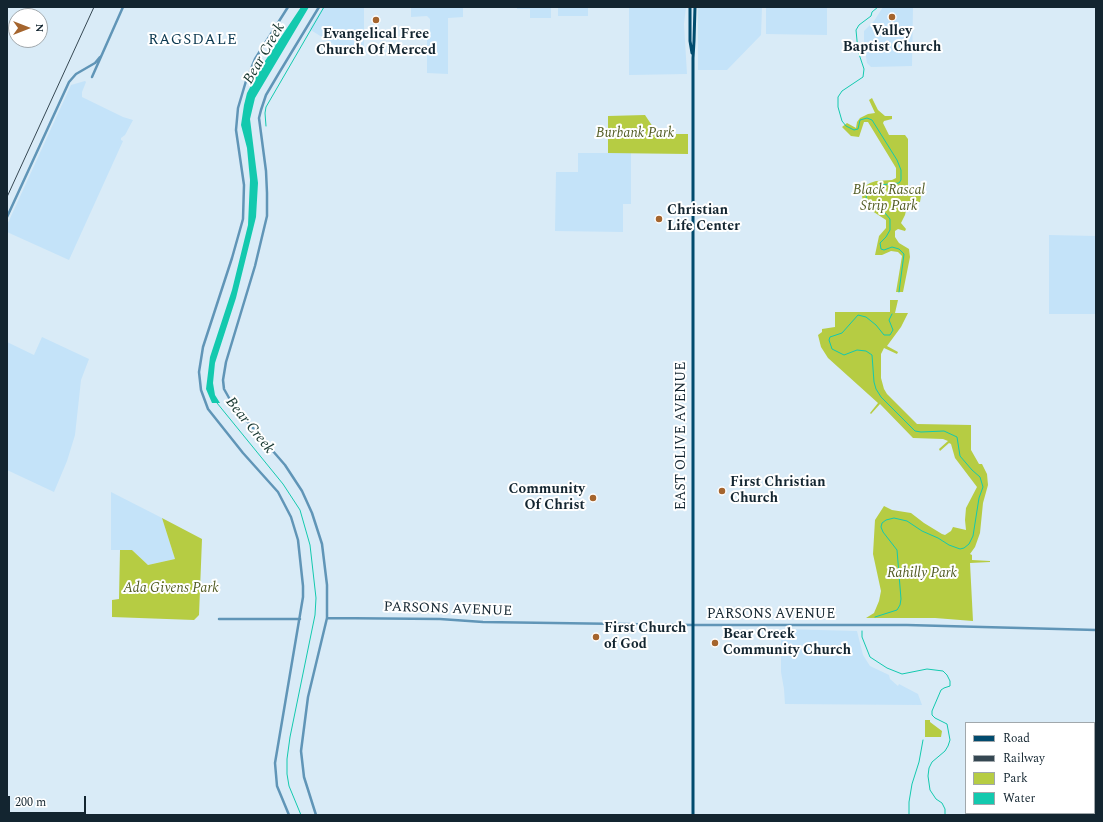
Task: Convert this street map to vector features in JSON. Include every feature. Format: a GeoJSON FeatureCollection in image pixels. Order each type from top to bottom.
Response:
{"type":"FeatureCollection","features":[{"type":"Feature","properties":{"kind":"main road","name":"EAST OLIVE AVENUE"},"geometry":{"type":"LineString","coordinates":[[690,7],[690,41],[693,58]]}},
{"type":"Feature","properties":{"kind":"main road","name":"EAST OLIVE AVENUE"},"geometry":{"type":"LineString","coordinates":[[693,815],[693,58],[695,7]]}},
{"type":"Feature","properties":{"kind":"street"},"geometry":{"type":"LineString","coordinates":[[92,77],[123,7]]}},
{"type":"Feature","properties":{"kind":"street"},"geometry":{"type":"LineString","coordinates":[[288,7],[255,59],[246,81],[238,108],[236,130],[244,185],[243,219],[203,347],[199,372],[201,390],[208,409],[242,453],[278,492],[293,521],[298,540],[303,586],[300,619],[275,763],[277,786],[288,815]]}},
{"type":"Feature","properties":{"kind":"street"},"geometry":{"type":"LineString","coordinates":[[316,815],[304,776],[301,751],[308,697],[327,618],[327,586],[324,554],[319,530],[302,491],[285,465],[233,405],[224,389],[223,380],[226,362],[255,266],[267,216],[267,193],[259,118],[263,101],[319,7]]}},
{"type":"Feature","properties":{"kind":"street"},"geometry":{"type":"LineString","coordinates":[[7,217],[69,82],[76,74],[95,63],[100,57]]}},
{"type":"Feature","properties":{"kind":"street","name":"PARSONS AVENUE"},"geometry":{"type":"LineString","coordinates":[[327,618],[693,625],[907,625],[1096,630]]}},
{"type":"Feature","properties":{"kind":"street"},"geometry":{"type":"LineString","coordinates":[[219,619],[300,619]]}},
{"type":"Feature","properties":{"kind":"shaded area"},"geometry":{"type":"Polygon","coordinates":[[[323,7],[364,7],[364,51],[343,50],[309,29],[323,7]]]}},
{"type":"Feature","properties":{"kind":"shaded area"},"geometry":{"type":"Polygon","coordinates":[[[411,7],[463,7],[463,17],[448,18],[448,74],[427,73],[427,39],[430,39],[430,19],[427,16],[411,17],[411,7]]]}},
{"type":"Feature","properties":{"kind":"shaded area"},"geometry":{"type":"Polygon","coordinates":[[[517,7],[551,7],[551,18],[530,18],[530,9],[517,9],[517,7]]]}},
{"type":"Feature","properties":{"kind":"shaded area"},"geometry":{"type":"Polygon","coordinates":[[[558,7],[588,7],[588,16],[558,16],[558,7]]]}},
{"type":"Feature","properties":{"kind":"shaded area"},"geometry":{"type":"Polygon","coordinates":[[[629,7],[686,7],[684,24],[687,74],[629,75],[629,7]]]}},
{"type":"Feature","properties":{"kind":"shaded area"},"geometry":{"type":"Polygon","coordinates":[[[698,7],[762,7],[761,35],[727,70],[698,70],[698,7]]]}},
{"type":"Feature","properties":{"kind":"shaded area"},"geometry":{"type":"Polygon","coordinates":[[[766,7],[827,7],[827,35],[766,34],[766,7]]]}},
{"type":"Feature","properties":{"kind":"shaded area"},"geometry":{"type":"Polygon","coordinates":[[[883,7],[913,7],[912,66],[871,67],[867,63],[864,45],[864,31],[874,21],[883,7]]]}},
{"type":"Feature","properties":{"kind":"shaded area"},"geometry":{"type":"Polygon","coordinates":[[[85,81],[82,97],[123,117],[133,120],[125,135],[121,138],[123,141],[69,260],[7,232],[7,225],[71,85],[85,81]]]}},
{"type":"Feature","properties":{"kind":"shaded area"},"geometry":{"type":"Polygon","coordinates":[[[578,153],[631,153],[631,204],[623,204],[623,232],[555,231],[556,172],[578,172],[578,153]]]}},
{"type":"Feature","properties":{"kind":"shaded area"},"geometry":{"type":"Polygon","coordinates":[[[1049,235],[1096,236],[1096,314],[1049,314],[1049,235]]]}},
{"type":"Feature","properties":{"kind":"shaded area"},"geometry":{"type":"Polygon","coordinates":[[[42,337],[89,359],[81,380],[75,435],[67,461],[54,492],[7,470],[7,342],[34,355],[42,337]]]}},
{"type":"Feature","properties":{"kind":"shaded area"},"geometry":{"type":"Polygon","coordinates":[[[111,492],[162,518],[175,559],[148,565],[132,550],[111,550],[111,492]]]}},
{"type":"Feature","properties":{"kind":"shaded area"},"geometry":{"type":"Polygon","coordinates":[[[781,629],[857,631],[863,655],[870,666],[889,675],[890,679],[898,686],[899,684],[918,694],[922,705],[785,704],[781,672],[781,629]]]}},
{"type":"Feature","properties":{"kind":"green space","name":"Black Rascal Strip Park"},"geometry":{"type":"Polygon","coordinates":[[[872,98],[878,110],[885,116],[892,116],[892,119],[884,121],[883,123],[889,135],[905,135],[908,139],[908,196],[921,196],[920,202],[908,202],[905,215],[901,223],[906,229],[905,231],[898,229],[895,231],[895,237],[899,243],[909,249],[910,257],[903,292],[896,292],[902,256],[898,252],[891,251],[882,255],[875,255],[879,236],[886,228],[886,220],[863,204],[862,195],[865,186],[870,183],[892,180],[896,178],[896,168],[868,122],[864,122],[859,137],[851,136],[842,127],[847,123],[856,128],[857,122],[860,118],[868,114],[875,113],[869,100],[872,98]]]}},
{"type":"Feature","properties":{"kind":"green space","name":"Burbank Park"},"geometry":{"type":"Polygon","coordinates":[[[645,115],[655,130],[670,134],[688,134],[688,154],[608,153],[608,116],[645,115]]]}},
{"type":"Feature","properties":{"kind":"green space","name":"Rahilly Park"},"geometry":{"type":"Polygon","coordinates":[[[890,300],[898,300],[895,313],[908,313],[901,327],[887,346],[898,352],[897,354],[884,348],[881,354],[881,378],[884,389],[887,394],[917,424],[971,425],[971,450],[979,464],[982,464],[987,474],[988,485],[983,503],[980,533],[975,547],[970,554],[972,555],[972,560],[990,562],[970,563],[973,621],[935,618],[866,618],[874,613],[881,591],[873,554],[875,520],[884,506],[892,510],[911,513],[924,523],[945,535],[951,531],[953,527],[966,530],[966,508],[977,487],[955,458],[951,444],[949,443],[940,451],[939,449],[948,441],[943,439],[913,438],[880,404],[871,414],[870,413],[878,403],[828,358],[821,347],[818,335],[822,332],[822,329],[835,327],[835,312],[890,312],[890,300]]]}},
{"type":"Feature","properties":{"kind":"green space","name":"Ada Givens Park"},"geometry":{"type":"Polygon","coordinates":[[[162,518],[202,539],[199,615],[194,620],[112,617],[112,600],[119,599],[120,550],[132,550],[148,565],[175,559],[162,518]]]}},
{"type":"Feature","properties":{"kind":"green space"},"geometry":{"type":"Polygon","coordinates":[[[925,720],[930,720],[930,722],[942,731],[941,737],[925,737],[925,720]]]}},
{"type":"Feature","properties":{"kind":"water"},"geometry":{"type":"Polygon","coordinates":[[[301,7],[309,7],[255,98],[250,119],[258,183],[256,217],[236,298],[215,363],[213,383],[215,395],[220,403],[212,403],[206,389],[210,357],[232,290],[248,225],[250,180],[247,148],[241,125],[244,105],[247,93],[261,67],[301,7]]]}},
{"type":"Feature","properties":{"kind":"waterway"},"geometry":{"type":"LineString","coordinates":[[266,126],[266,107],[324,7]]}},
{"type":"Feature","properties":{"kind":"waterway"},"geometry":{"type":"LineString","coordinates":[[878,7],[872,12],[871,16],[859,25],[856,30],[858,51],[864,69],[863,77],[842,91],[838,97],[838,107],[842,121],[846,126],[854,130],[858,129],[860,120],[867,118],[872,120],[897,160],[901,170],[901,180],[899,183],[879,185],[870,190],[866,197],[869,204],[885,213],[890,219],[890,230],[880,243],[881,249],[884,250],[892,247],[899,249],[904,254],[899,292]]}},
{"type":"Feature","properties":{"kind":"waterway"},"geometry":{"type":"LineString","coordinates":[[875,617],[897,610],[901,599],[897,550],[883,532],[881,527],[882,523],[886,520],[894,518],[907,521],[922,531],[949,545],[960,549],[964,548],[969,544],[973,536],[979,498],[983,487],[980,477],[960,456],[957,437],[944,431],[915,431],[881,397],[874,382],[872,355],[866,351],[857,350],[844,355],[832,349],[829,340],[830,337],[842,333],[858,315],[866,317],[876,325],[884,335],[890,335],[893,330],[889,320],[892,314]]}},
{"type":"Feature","properties":{"kind":"waterway","name":"Bear Creek"},"geometry":{"type":"LineString","coordinates":[[217,403],[283,484],[300,510],[310,545],[316,598],[315,615],[290,737],[287,759],[289,786],[301,815]]}},
{"type":"Feature","properties":{"kind":"waterway"},"geometry":{"type":"LineString","coordinates":[[862,631],[862,637],[870,657],[887,668],[902,674],[927,669],[943,671],[950,681],[950,686],[941,690],[932,711],[932,715],[935,718],[947,724],[950,740],[945,751],[932,762],[929,768],[928,776],[930,790],[936,799],[942,803],[945,809],[945,815]]}},
{"type":"Feature","properties":{"kind":"waterway"},"geometry":{"type":"LineString","coordinates":[[909,815],[909,802],[912,784],[919,762],[923,740]]}},
{"type":"Feature","properties":{"kind":"railway"},"geometry":{"type":"LineString","coordinates":[[7,197],[94,7]]}},
{"type":"Feature","properties":{"kind":"place","name":"Valley Baptist Church"},"geometry":{"type":"Point","coordinates":[892,17]}},
{"type":"Feature","properties":{"kind":"place","name":"Evangelical Free Church Of Merced"},"geometry":{"type":"Point","coordinates":[376,20]}},
{"type":"Feature","properties":{"kind":"place","name":"Christian Life Center"},"geometry":{"type":"Point","coordinates":[659,219]}},
{"type":"Feature","properties":{"kind":"place","name":"First Christian Church"},"geometry":{"type":"Point","coordinates":[722,491]}},
{"type":"Feature","properties":{"kind":"place","name":"Community Of Christ"},"geometry":{"type":"Point","coordinates":[593,498]}},
{"type":"Feature","properties":{"kind":"place","name":"First Church of God"},"geometry":{"type":"Point","coordinates":[596,637]}},
{"type":"Feature","properties":{"kind":"place","name":"Bear Creek Community Church"},"geometry":{"type":"Point","coordinates":[715,643]}},
{"type":"Feature","properties":{"kind":"district","name":"RAGSDALE"},"geometry":{"type":"Point","coordinates":[193,41]}}]}
